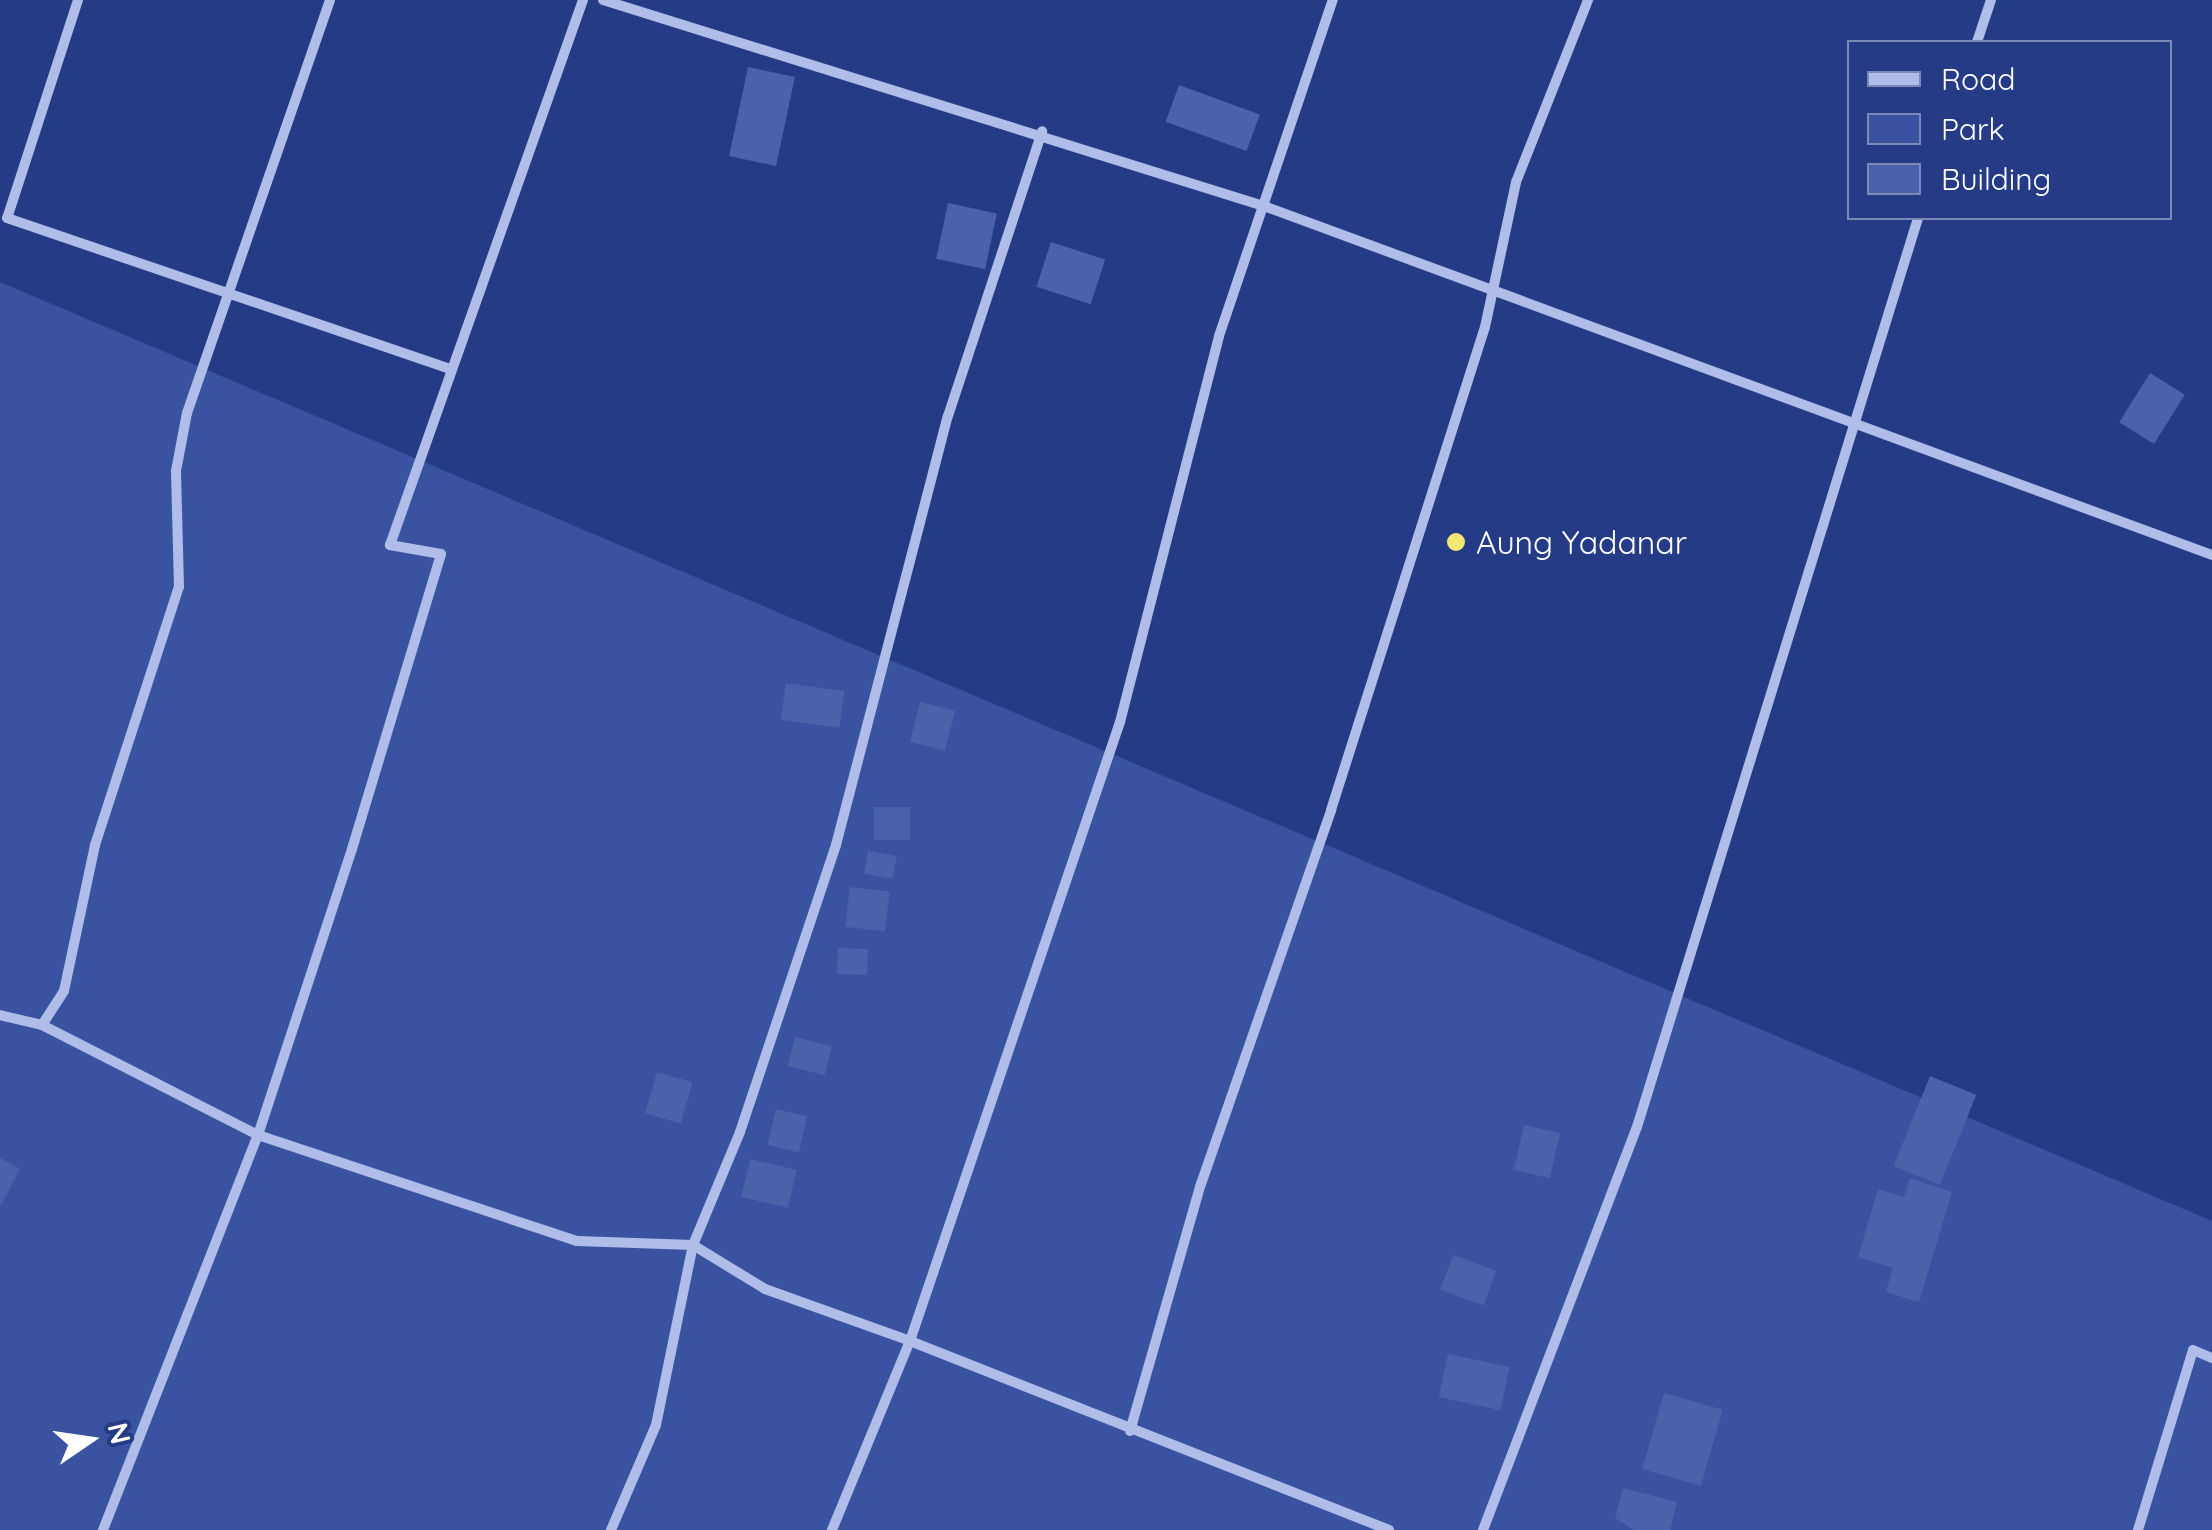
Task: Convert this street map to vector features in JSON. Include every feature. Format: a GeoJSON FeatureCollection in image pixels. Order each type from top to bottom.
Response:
{"type":"FeatureCollection","features":[{"type":"Feature","properties":{"kind":"street"},"geometry":{"type":"LineString","coordinates":[[78,0],[7,218],[451,370]]}},
{"type":"Feature","properties":{"kind":"street"},"geometry":{"type":"LineString","coordinates":[[42,1026],[64,991],[95,845],[179,586],[176,471],[226,296],[330,0]]}},
{"type":"Feature","properties":{"kind":"street"},"geometry":{"type":"LineString","coordinates":[[103,1530],[258,1135],[441,554],[390,545],[583,0]]}},
{"type":"Feature","properties":{"kind":"street"},"geometry":{"type":"LineString","coordinates":[[603,0],[1042,131],[1264,206],[2212,555]]}},
{"type":"Feature","properties":{"kind":"street"},"geometry":{"type":"LineString","coordinates":[[832,1530],[910,1341],[1120,722],[1219,336],[1264,206],[1302,75],[1333,0]]}},
{"type":"Feature","properties":{"kind":"street"},"geometry":{"type":"LineString","coordinates":[[1130,1430],[1201,1184],[1332,810],[1495,290],[1516,182],[1588,0]]}},
{"type":"Feature","properties":{"kind":"street"},"geometry":{"type":"LineString","coordinates":[[1978,40],[1992,0]]}},
{"type":"Feature","properties":{"kind":"street"},"geometry":{"type":"LineString","coordinates":[[611,1530],[656,1425],[693,1245],[740,1132],[836,846],[948,416],[1042,131]]}},
{"type":"Feature","properties":{"kind":"street"},"geometry":{"type":"LineString","coordinates":[[1483,1530],[1637,1127],[1850,422],[1917,220]]}},
{"type":"Feature","properties":{"kind":"street"},"geometry":{"type":"LineString","coordinates":[[0,1015],[42,1026],[258,1135],[578,1241],[693,1245],[765,1290],[910,1341],[1390,1530]]}},
{"type":"Feature","properties":{"kind":"street"},"geometry":{"type":"LineString","coordinates":[[2138,1530],[2193,1350],[2212,1358]]}},
{"type":"Feature","properties":{"kind":"green space"},"geometry":{"type":"Polygon","coordinates":[[[0,282],[2212,1221],[2212,1530],[0,1530],[0,282]]]}},
{"type":"Feature","properties":{"kind":"building"},"geometry":{"type":"Polygon","coordinates":[[[748,67],[795,77],[776,166],[729,156],[748,67]]]}},
{"type":"Feature","properties":{"kind":"building"},"geometry":{"type":"Polygon","coordinates":[[[1179,85],[1260,114],[1246,151],[1166,122],[1179,85]]]}},
{"type":"Feature","properties":{"kind":"building"},"geometry":{"type":"Polygon","coordinates":[[[948,203],[997,213],[985,269],[936,259],[948,203]]]}},
{"type":"Feature","properties":{"kind":"building"},"geometry":{"type":"Polygon","coordinates":[[[1051,242],[1105,260],[1091,304],[1036,287],[1051,242]]]}},
{"type":"Feature","properties":{"kind":"building"},"geometry":{"type":"Polygon","coordinates":[[[2150,373],[2185,395],[2154,444],[2119,422],[2150,373]]]}},
{"type":"Feature","properties":{"kind":"building"},"geometry":{"type":"Polygon","coordinates":[[[786,683],[844,691],[839,728],[781,720],[786,683]]]}},
{"type":"Feature","properties":{"kind":"building"},"geometry":{"type":"Polygon","coordinates":[[[920,702],[955,711],[945,750],[910,742],[920,702]]]}},
{"type":"Feature","properties":{"kind":"building"},"geometry":{"type":"Polygon","coordinates":[[[874,807],[910,807],[910,840],[874,840],[874,807]]]}},
{"type":"Feature","properties":{"kind":"building"},"geometry":{"type":"Polygon","coordinates":[[[868,851],[897,856],[893,879],[864,874],[868,851]]]}},
{"type":"Feature","properties":{"kind":"building"},"geometry":{"type":"Polygon","coordinates":[[[850,887],[890,892],[885,932],[845,927],[850,887]]]}},
{"type":"Feature","properties":{"kind":"building"},"geometry":{"type":"Polygon","coordinates":[[[838,948],[868,949],[867,975],[837,974],[838,948]]]}},
{"type":"Feature","properties":{"kind":"building"},"geometry":{"type":"Polygon","coordinates":[[[795,1037],[832,1046],[825,1075],[788,1066],[795,1037]]]}},
{"type":"Feature","properties":{"kind":"building"},"geometry":{"type":"Polygon","coordinates":[[[657,1072],[693,1082],[681,1124],[645,1113],[657,1072]]]}},
{"type":"Feature","properties":{"kind":"building"},"geometry":{"type":"Polygon","coordinates":[[[1930,1076],[1976,1095],[1940,1185],[1894,1166],[1930,1076]]]}},
{"type":"Feature","properties":{"kind":"building"},"geometry":{"type":"Polygon","coordinates":[[[776,1109],[807,1116],[799,1152],[768,1145],[776,1109]]]}},
{"type":"Feature","properties":{"kind":"building"},"geometry":{"type":"Polygon","coordinates":[[[1524,1125],[1560,1133],[1550,1178],[1514,1170],[1524,1125]]]}},
{"type":"Feature","properties":{"kind":"building"},"geometry":{"type":"Polygon","coordinates":[[[0,1158],[20,1169],[0,1207],[0,1158]]]}},
{"type":"Feature","properties":{"kind":"building"},"geometry":{"type":"Polygon","coordinates":[[[750,1159],[797,1170],[788,1208],[741,1197],[750,1159]]]}},
{"type":"Feature","properties":{"kind":"building"},"geometry":{"type":"Polygon","coordinates":[[[1910,1178],[1952,1192],[1919,1302],[1886,1292],[1893,1268],[1858,1257],[1878,1189],[1904,1197],[1910,1178]]]}},
{"type":"Feature","properties":{"kind":"building"},"geometry":{"type":"Polygon","coordinates":[[[1453,1255],[1496,1271],[1484,1306],[1440,1290],[1453,1255]]]}},
{"type":"Feature","properties":{"kind":"building"},"geometry":{"type":"Polygon","coordinates":[[[1448,1354],[1510,1367],[1500,1410],[1439,1397],[1448,1354]]]}},
{"type":"Feature","properties":{"kind":"building"},"geometry":{"type":"Polygon","coordinates":[[[1664,1393],[1723,1410],[1701,1486],[1642,1469],[1664,1393]]]}},
{"type":"Feature","properties":{"kind":"building"},"geometry":{"type":"Polygon","coordinates":[[[1623,1488],[1677,1502],[1670,1530],[1634,1530],[1615,1518],[1623,1488]]]}},
{"type":"Feature","properties":{"kind":"place","name":"Aung Yadanar"},"geometry":{"type":"Point","coordinates":[1456,542]}}]}
